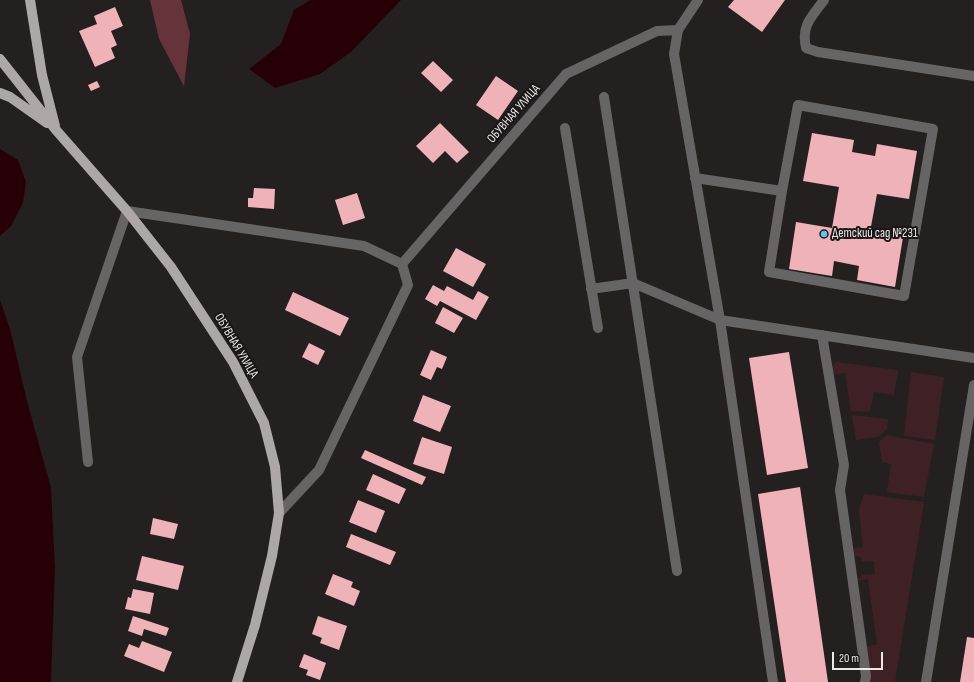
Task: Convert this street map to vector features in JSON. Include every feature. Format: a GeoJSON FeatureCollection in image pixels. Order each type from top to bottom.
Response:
{"type":"FeatureCollection","features":[{"type":"Feature","properties":{"kind":"main road"},"geometry":{"type":"LineString","coordinates":[[30,0],[42,75],[56,130]]}},
{"type":"Feature","properties":{"kind":"main road","name":"ОБУВНАЯ УЛИЦА"},"geometry":{"type":"LineString","coordinates":[[0,59],[56,130],[127,211],[171,267],[229,356],[264,423],[275,467],[279,513],[272,556],[237,682]]}},
{"type":"Feature","properties":{"kind":"main road"},"geometry":{"type":"LineString","coordinates":[[0,93],[10,97],[56,130]]}},
{"type":"Feature","properties":{"kind":"street"},"geometry":{"type":"LineString","coordinates":[[698,0],[678,30],[674,54],[720,320],[773,682]]}},
{"type":"Feature","properties":{"kind":"street"},"geometry":{"type":"LineString","coordinates":[[824,0],[808,22],[804,36],[806,48],[818,52],[974,76]]}},
{"type":"Feature","properties":{"kind":"street","name":"ОБУВНАЯ УЛИЦА"},"geometry":{"type":"LineString","coordinates":[[402,264],[566,74],[657,31],[678,30]]}},
{"type":"Feature","properties":{"kind":"street"},"geometry":{"type":"LineString","coordinates":[[604,97],[677,571]]}},
{"type":"Feature","properties":{"kind":"street"},"geometry":{"type":"LineString","coordinates":[[798,105],[933,129],[904,296],[769,272],[782,191],[798,105]]}},
{"type":"Feature","properties":{"kind":"street"},"geometry":{"type":"LineString","coordinates":[[565,128],[598,328]]}},
{"type":"Feature","properties":{"kind":"street"},"geometry":{"type":"LineString","coordinates":[[695,178],[782,191]]}},
{"type":"Feature","properties":{"kind":"street"},"geometry":{"type":"LineString","coordinates":[[88,462],[77,357],[127,211],[364,246],[402,264],[408,285],[319,470],[279,513]]}},
{"type":"Feature","properties":{"kind":"street"},"geometry":{"type":"LineString","coordinates":[[591,289],[633,283],[720,320],[974,358]]}},
{"type":"Feature","properties":{"kind":"street"},"geometry":{"type":"LineString","coordinates":[[822,335],[844,465],[840,490],[866,676],[865,682]]}},
{"type":"Feature","properties":{"kind":"street"},"geometry":{"type":"LineString","coordinates":[[926,682],[974,385]]}},
{"type":"Feature","properties":{"kind":"shaded area"},"geometry":{"type":"Polygon","coordinates":[[[150,0],[181,0],[190,34],[184,86],[159,39],[150,0]]]}},
{"type":"Feature","properties":{"kind":"shaded area"},"geometry":{"type":"Polygon","coordinates":[[[310,0],[401,0],[351,52],[320,74],[275,88],[249,69],[281,44],[294,10],[310,0]]]}},
{"type":"Feature","properties":{"kind":"shaded area"},"geometry":{"type":"Polygon","coordinates":[[[0,149],[18,160],[26,182],[23,203],[11,226],[0,236],[0,149]]]}},
{"type":"Feature","properties":{"kind":"shaded area"},"geometry":{"type":"Polygon","coordinates":[[[0,300],[10,329],[27,401],[51,488],[55,568],[51,682],[0,682],[0,300]]]}},
{"type":"Feature","properties":{"kind":"shaded area"},"geometry":{"type":"Polygon","coordinates":[[[836,362],[898,370],[894,395],[874,392],[870,412],[851,411],[845,373],[832,374],[832,367],[836,362]]]}},
{"type":"Feature","properties":{"kind":"shaded area"},"geometry":{"type":"Polygon","coordinates":[[[911,372],[944,377],[935,440],[904,436],[911,372]]]}},
{"type":"Feature","properties":{"kind":"shaded area"},"geometry":{"type":"Polygon","coordinates":[[[852,415],[888,419],[887,429],[878,437],[856,440],[852,415]]]}},
{"type":"Feature","properties":{"kind":"shaded area"},"geometry":{"type":"Polygon","coordinates":[[[886,435],[934,444],[924,497],[887,492],[891,464],[882,462],[879,442],[886,435]]]}},
{"type":"Feature","properties":{"kind":"shaded area"},"geometry":{"type":"Polygon","coordinates":[[[864,494],[924,502],[895,682],[869,682],[865,647],[877,644],[868,579],[856,581],[856,579],[862,578],[862,575],[875,574],[874,561],[861,562],[861,557],[854,556],[851,549],[863,547],[859,509],[864,494]]]}},
{"type":"Feature","properties":{"kind":"building"},"geometry":{"type":"Polygon","coordinates":[[[734,0],[785,0],[762,32],[728,7],[734,0]]]}},
{"type":"Feature","properties":{"kind":"building"},"geometry":{"type":"Polygon","coordinates":[[[115,7],[123,26],[111,31],[117,45],[111,48],[115,58],[95,67],[79,31],[97,24],[94,16],[115,7]]]}},
{"type":"Feature","properties":{"kind":"building"},"geometry":{"type":"Polygon","coordinates":[[[433,61],[453,80],[441,92],[421,73],[433,61]]]}},
{"type":"Feature","properties":{"kind":"building"},"geometry":{"type":"Polygon","coordinates":[[[496,76],[518,91],[498,120],[476,105],[496,76]]]}},
{"type":"Feature","properties":{"kind":"building"},"geometry":{"type":"Polygon","coordinates":[[[97,81],[100,87],[91,91],[88,85],[97,81]]]}},
{"type":"Feature","properties":{"kind":"building"},"geometry":{"type":"Polygon","coordinates":[[[440,123],[469,152],[457,163],[445,151],[433,163],[416,146],[440,123]]]}},
{"type":"Feature","properties":{"kind":"building"},"geometry":{"type":"Polygon","coordinates":[[[812,133],[854,140],[852,152],[875,156],[877,144],[917,151],[909,199],[877,194],[870,232],[903,237],[895,287],[857,280],[859,266],[834,261],[832,276],[789,269],[796,222],[832,228],[839,187],[803,181],[812,133]]]}},
{"type":"Feature","properties":{"kind":"building"},"geometry":{"type":"Polygon","coordinates":[[[254,188],[275,189],[274,209],[248,207],[248,198],[253,198],[254,188]]]}},
{"type":"Feature","properties":{"kind":"building"},"geometry":{"type":"Polygon","coordinates":[[[357,193],[365,218],[343,225],[335,200],[357,193]]]}},
{"type":"Feature","properties":{"kind":"building"},"geometry":{"type":"Polygon","coordinates":[[[456,248],[486,264],[473,287],[443,271],[456,248]]]}},
{"type":"Feature","properties":{"kind":"building"},"geometry":{"type":"Polygon","coordinates":[[[433,285],[444,291],[447,286],[473,300],[478,291],[489,297],[476,320],[440,301],[437,306],[425,299],[433,285]]]}},
{"type":"Feature","properties":{"kind":"building"},"geometry":{"type":"Polygon","coordinates":[[[293,292],[349,318],[340,336],[285,310],[293,292]]]}},
{"type":"Feature","properties":{"kind":"building"},"geometry":{"type":"Polygon","coordinates":[[[443,307],[463,318],[454,333],[435,323],[443,307]]]}},
{"type":"Feature","properties":{"kind":"building"},"geometry":{"type":"Polygon","coordinates":[[[309,343],[325,351],[318,365],[302,357],[309,343]]]}},
{"type":"Feature","properties":{"kind":"building"},"geometry":{"type":"Polygon","coordinates":[[[431,350],[447,357],[442,369],[437,367],[431,380],[420,375],[431,350]]]}},
{"type":"Feature","properties":{"kind":"building"},"geometry":{"type":"Polygon","coordinates":[[[789,352],[808,468],[767,475],[749,358],[789,352]]]}},
{"type":"Feature","properties":{"kind":"building"},"geometry":{"type":"Polygon","coordinates":[[[423,395],[451,406],[440,432],[413,421],[423,395]]]}},
{"type":"Feature","properties":{"kind":"building"},"geometry":{"type":"Polygon","coordinates":[[[422,437],[452,447],[444,474],[413,464],[422,437]]]}},
{"type":"Feature","properties":{"kind":"building"},"geometry":{"type":"Polygon","coordinates":[[[365,450],[426,477],[422,485],[361,458],[365,450]]]}},
{"type":"Feature","properties":{"kind":"building"},"geometry":{"type":"Polygon","coordinates":[[[373,474],[406,489],[399,504],[366,490],[373,474]]]}},
{"type":"Feature","properties":{"kind":"building"},"geometry":{"type":"Polygon","coordinates":[[[800,487],[828,682],[786,682],[758,494],[800,487]]]}},
{"type":"Feature","properties":{"kind":"building"},"geometry":{"type":"Polygon","coordinates":[[[358,500],[385,511],[376,533],[349,522],[358,500]]]}},
{"type":"Feature","properties":{"kind":"building"},"geometry":{"type":"Polygon","coordinates":[[[153,518],[178,524],[174,539],[150,534],[153,518]]]}},
{"type":"Feature","properties":{"kind":"building"},"geometry":{"type":"Polygon","coordinates":[[[351,534],[396,552],[390,565],[346,547],[351,534]]]}},
{"type":"Feature","properties":{"kind":"building"},"geometry":{"type":"Polygon","coordinates":[[[142,556],[184,566],[178,590],[136,580],[142,556]]]}},
{"type":"Feature","properties":{"kind":"building"},"geometry":{"type":"Polygon","coordinates":[[[333,574],[353,582],[351,587],[360,591],[354,606],[325,594],[333,574]]]}},
{"type":"Feature","properties":{"kind":"building"},"geometry":{"type":"Polygon","coordinates":[[[133,589],[154,593],[150,614],[125,609],[128,597],[131,598],[133,589]]]}},
{"type":"Feature","properties":{"kind":"building"},"geometry":{"type":"Polygon","coordinates":[[[133,616],[169,628],[166,636],[144,629],[142,636],[128,631],[133,616]]]}},
{"type":"Feature","properties":{"kind":"building"},"geometry":{"type":"Polygon","coordinates":[[[318,616],[347,626],[339,650],[320,643],[322,638],[312,634],[318,616]]]}},
{"type":"Feature","properties":{"kind":"building"},"geometry":{"type":"Polygon","coordinates":[[[967,637],[974,638],[974,682],[960,682],[967,637]]]}},
{"type":"Feature","properties":{"kind":"building"},"geometry":{"type":"Polygon","coordinates":[[[142,641],[172,652],[164,672],[124,656],[129,644],[139,648],[142,641]]]}},
{"type":"Feature","properties":{"kind":"building"},"geometry":{"type":"Polygon","coordinates":[[[304,654],[326,663],[320,680],[306,675],[308,670],[299,667],[304,654]]]}},
{"type":"Feature","properties":{"kind":"place","name":"Детский сад №231"},"geometry":{"type":"Point","coordinates":[824,234]}}]}
